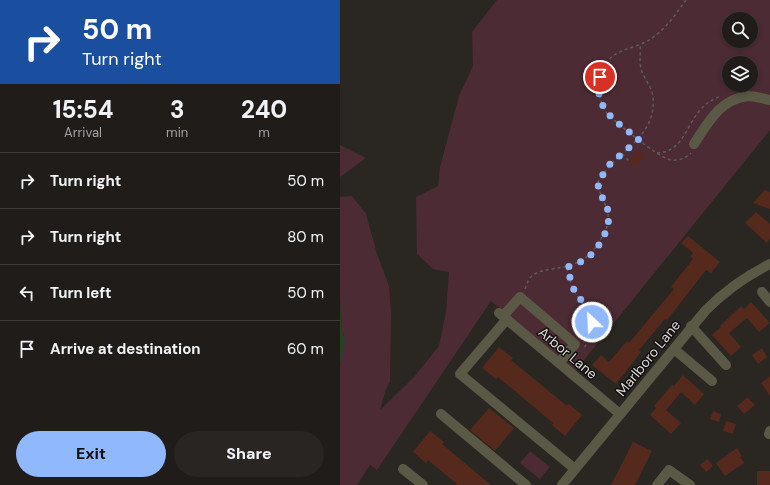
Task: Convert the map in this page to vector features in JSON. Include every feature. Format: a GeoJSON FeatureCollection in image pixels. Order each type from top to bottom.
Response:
{"type":"FeatureCollection","features":[{"type":"Feature","properties":{"kind":"street"},"geometry":{"type":"LineString","coordinates":[[694,144],[715,113],[727,102],[749,96],[770,100]]}},
{"type":"Feature","properties":{"kind":"street","name":"Marlboro Lane"},"geometry":{"type":"LineString","coordinates":[[562,485],[674,349],[691,326],[728,289],[770,264]]}},
{"type":"Feature","properties":{"kind":"street"},"geometry":{"type":"LineString","coordinates":[[762,292],[770,302]]}},
{"type":"Feature","properties":{"kind":"street"},"geometry":{"type":"LineString","coordinates":[[559,363],[575,344],[520,297],[503,316],[460,374],[575,469]]}},
{"type":"Feature","properties":{"kind":"street","name":"Arbor Lane"},"geometry":{"type":"LineString","coordinates":[[503,316],[620,414]]}},
{"type":"Feature","properties":{"kind":"street"},"geometry":{"type":"LineString","coordinates":[[691,326],[726,365]]}},
{"type":"Feature","properties":{"kind":"street"},"geometry":{"type":"LineString","coordinates":[[674,349],[712,381]]}},
{"type":"Feature","properties":{"kind":"street"},"geometry":{"type":"LineString","coordinates":[[441,414],[526,485]]}},
{"type":"Feature","properties":{"kind":"street"},"geometry":{"type":"LineString","coordinates":[[403,468],[423,485]]}},
{"type":"Feature","properties":{"kind":"street"},"geometry":{"type":"LineString","coordinates":[[657,485],[669,470],[690,485]]}},
{"type":"Feature","properties":{"kind":"path"},"geometry":{"type":"LineString","coordinates":[[686,0],[667,25],[656,36],[620,52],[610,59],[602,68],[598,86],[603,108],[608,115],[667,159],[676,161],[687,157],[694,150],[694,144]]}},
{"type":"Feature","properties":{"kind":"path"},"geometry":{"type":"LineString","coordinates":[[520,297],[528,280],[535,274],[567,267],[588,258],[604,234],[608,224],[609,212],[600,193],[598,182],[604,172],[621,154],[639,139],[650,122],[653,96],[641,68],[640,44]]}},
{"type":"Feature","properties":{"kind":"path"},"geometry":{"type":"LineString","coordinates":[[621,154],[629,161]]}},
{"type":"Feature","properties":{"kind":"path"},"geometry":{"type":"LineString","coordinates":[[567,267],[573,288],[587,309],[592,322],[591,336],[580,353]]}},
{"type":"Feature","properties":{"kind":"shaded area"},"geometry":{"type":"Polygon","coordinates":[[[497,0],[770,0],[770,130],[575,371],[491,301],[377,470],[370,465],[357,485],[340,485],[340,366],[344,336],[342,330],[340,297],[340,197],[352,196],[366,214],[377,254],[389,286],[391,313],[390,382],[386,389],[380,410],[414,377],[439,346],[446,312],[449,272],[433,269],[417,254],[416,197],[438,186],[440,167],[459,96],[473,66],[472,32],[497,0]]]}},
{"type":"Feature","properties":{"kind":"shaded area"},"geometry":{"type":"Polygon","coordinates":[[[340,145],[366,158],[340,177],[340,145]]]}},
{"type":"Feature","properties":{"kind":"shaded area"},"geometry":{"type":"Polygon","coordinates":[[[340,298],[342,330],[345,341],[340,366],[340,298]]]}},
{"type":"Feature","properties":{"kind":"shaded area"},"geometry":{"type":"Polygon","coordinates":[[[530,451],[550,467],[540,479],[520,463],[530,451]]]}},
{"type":"Feature","properties":{"kind":"building"},"geometry":{"type":"Polygon","coordinates":[[[638,151],[645,156],[635,167],[629,162],[638,151]]]}},
{"type":"Feature","properties":{"kind":"building"},"geometry":{"type":"Polygon","coordinates":[[[765,190],[770,192],[770,209],[753,203],[765,190]]]}},
{"type":"Feature","properties":{"kind":"building"},"geometry":{"type":"Polygon","coordinates":[[[756,212],[770,224],[770,239],[767,243],[745,223],[756,212]]]}},
{"type":"Feature","properties":{"kind":"building"},"geometry":{"type":"Polygon","coordinates":[[[688,236],[720,262],[711,273],[706,270],[667,320],[665,319],[639,350],[641,352],[616,384],[592,365],[601,355],[609,362],[627,341],[629,343],[674,289],[671,287],[693,259],[690,257],[693,253],[681,243],[688,236]]]}},
{"type":"Feature","properties":{"kind":"building"},"geometry":{"type":"Polygon","coordinates":[[[751,302],[770,323],[759,332],[747,318],[729,333],[741,347],[731,356],[712,335],[741,306],[744,309],[751,302]]]}},
{"type":"Feature","properties":{"kind":"building"},"geometry":{"type":"Polygon","coordinates":[[[499,347],[513,358],[511,360],[567,406],[569,404],[582,415],[565,436],[552,425],[553,423],[498,377],[496,379],[482,368],[499,347]]]}},
{"type":"Feature","properties":{"kind":"building"},"geometry":{"type":"Polygon","coordinates":[[[762,348],[767,357],[758,364],[752,355],[762,348]]]}},
{"type":"Feature","properties":{"kind":"building"},"geometry":{"type":"Polygon","coordinates":[[[683,375],[704,394],[695,405],[681,392],[666,410],[681,423],[671,434],[650,415],[656,408],[654,406],[672,385],[674,386],[683,375]]]}},
{"type":"Feature","properties":{"kind":"building"},"geometry":{"type":"Polygon","coordinates":[[[770,376],[770,396],[761,383],[770,376]]]}},
{"type":"Feature","properties":{"kind":"building"},"geometry":{"type":"Polygon","coordinates":[[[748,397],[755,405],[744,414],[737,406],[748,397]]]}},
{"type":"Feature","properties":{"kind":"building"},"geometry":{"type":"Polygon","coordinates":[[[489,408],[514,428],[495,451],[470,430],[489,408]]]}},
{"type":"Feature","properties":{"kind":"building"},"geometry":{"type":"Polygon","coordinates":[[[713,411],[721,414],[719,422],[710,419],[713,411]]]}},
{"type":"Feature","properties":{"kind":"building"},"geometry":{"type":"Polygon","coordinates":[[[726,421],[736,424],[733,434],[723,431],[726,421]]]}},
{"type":"Feature","properties":{"kind":"building"},"geometry":{"type":"Polygon","coordinates":[[[430,431],[444,442],[442,444],[491,485],[458,485],[428,460],[426,463],[413,452],[430,431]]]}},
{"type":"Feature","properties":{"kind":"building"},"geometry":{"type":"Polygon","coordinates":[[[633,442],[652,451],[635,485],[611,485],[633,442]]]}},
{"type":"Feature","properties":{"kind":"building"},"geometry":{"type":"Polygon","coordinates":[[[737,448],[744,463],[725,476],[716,463],[737,448]]]}},
{"type":"Feature","properties":{"kind":"building"},"geometry":{"type":"Polygon","coordinates":[[[707,459],[713,466],[706,472],[700,465],[707,459]]]}},
{"type":"Feature","properties":{"kind":"building"},"geometry":{"type":"Polygon","coordinates":[[[757,471],[770,471],[770,485],[757,485],[757,471]]]}},
{"type":"Feature","properties":{"kind":"route"},"geometry":{"type":"LineString","coordinates":[[592,322],[587,309],[573,288],[567,267],[588,258],[604,234],[608,224],[609,212],[598,188],[598,182],[610,164],[639,139],[608,115],[603,108],[598,86],[600,77]]}}]}
